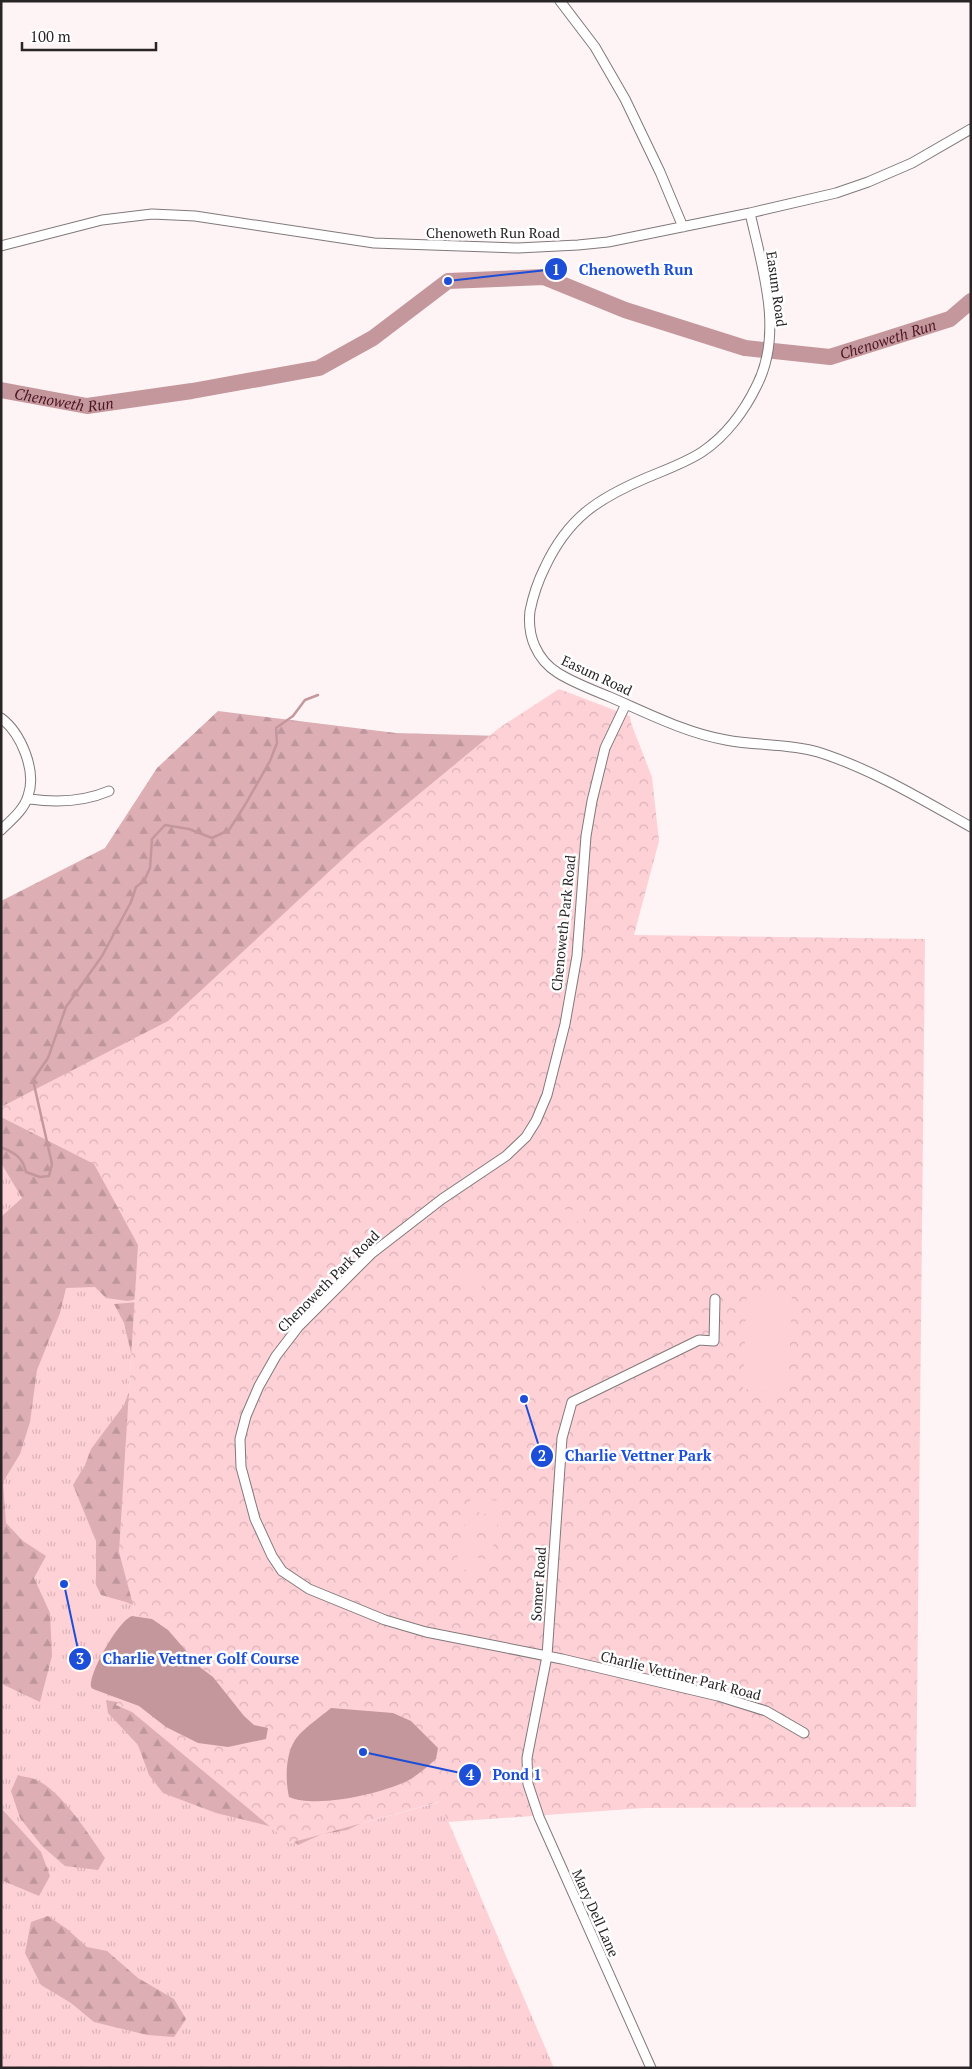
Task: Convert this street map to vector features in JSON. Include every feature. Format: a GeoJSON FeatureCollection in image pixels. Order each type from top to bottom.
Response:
{"type":"FeatureCollection","features":[{"type":"Feature","properties":{"kind":"street"},"geometry":{"type":"LineString","coordinates":[[560,1],[595,47],[625,99],[664,180],[683,227]]}},
{"type":"Feature","properties":{"kind":"street","name":"Chenoweth Run Road"},"geometry":{"type":"LineString","coordinates":[[1,246],[102,220],[152,214],[195,216],[374,243],[443,247],[518,248],[578,246],[683,227],[829,194],[868,182],[912,163],[971,129]]}},
{"type":"Feature","properties":{"kind":"street","name":"Easum Road"},"geometry":{"type":"LineString","coordinates":[[750,213],[769,307],[767,360],[757,385],[744,408],[716,441],[687,460],[612,494],[585,511],[561,537],[540,577],[533,598],[530,620],[532,640],[538,653],[558,674],[626,704],[702,735],[727,741],[806,749],[833,757],[895,785],[971,826]]}},
{"type":"Feature","properties":{"kind":"street","name":"Chenoweth Park Road"},"geometry":{"type":"LineString","coordinates":[[547,1656],[454,1638],[397,1624],[344,1604],[297,1582],[282,1571],[263,1539],[255,1519],[241,1467],[240,1439],[246,1416],[259,1386],[276,1356],[299,1326],[370,1254],[442,1199],[506,1156],[526,1137],[536,1121],[547,1095],[565,1024],[575,966],[586,836],[592,801],[605,748],[626,704]]}},
{"type":"Feature","properties":{"kind":"street"},"geometry":{"type":"LineString","coordinates":[[1,718],[14,730],[24,751],[30,780],[28,796],[20,810],[1,830]]}},
{"type":"Feature","properties":{"kind":"street"},"geometry":{"type":"LineString","coordinates":[[28,796],[30,799],[62,802],[94,797],[109,791]]}},
{"type":"Feature","properties":{"kind":"street","name":"Somer Road"},"geometry":{"type":"LineString","coordinates":[[527,1767],[547,1656],[562,1438],[572,1402],[699,1340],[714,1341],[715,1299]]}},
{"type":"Feature","properties":{"kind":"street","name":"Charlie Vettiner Park Road"},"geometry":{"type":"LineString","coordinates":[[547,1656],[718,1696],[766,1711],[804,1733]]}},
{"type":"Feature","properties":{"kind":"street","name":"Mary Dell Lane"},"geometry":{"type":"LineString","coordinates":[[527,1767],[528,1784],[539,1818],[651,2068]]}},
{"type":"Feature","properties":{"kind":"green space"},"geometry":{"type":"Polygon","coordinates":[[[559,689],[630,716],[652,777],[659,841],[634,935],[925,939],[916,1807],[644,1808],[448,1822],[439,1802],[290,1843],[132,1712],[116,1705],[136,1616],[119,1552],[138,1245],[94,1164],[1,1117],[1,1107],[168,1021],[361,842],[499,728],[559,689]]]}},
{"type":"Feature","properties":{"kind":"green space"},"geometry":{"type":"Polygon","coordinates":[[[218,711],[396,733],[534,737],[182,1289],[128,1301],[106,1298],[95,1287],[66,1288],[60,1313],[37,1370],[30,1422],[20,1454],[3,1482],[6,1523],[23,1541],[46,1556],[34,1578],[50,1613],[52,1656],[40,1702],[1,1682],[1,1217],[22,1198],[1,1163],[1,901],[105,848],[157,768],[218,711]]]}},
{"type":"Feature","properties":{"kind":"green space"},"geometry":{"type":"Polygon","coordinates":[[[1,1117],[138,1245],[119,1552],[136,1616],[290,1843],[440,1802],[554,2068],[1,2068],[1,1117]]]}},
{"type":"Feature","properties":{"kind":"green space"},"geometry":{"type":"Polygon","coordinates":[[[561,1209],[584,1211],[583,1222],[560,1220],[561,1209]]]}},
{"type":"Feature","properties":{"kind":"green space"},"geometry":{"type":"Polygon","coordinates":[[[461,1265],[487,1274],[480,1291],[455,1282],[461,1265]]]}},
{"type":"Feature","properties":{"kind":"green space"},"geometry":{"type":"Polygon","coordinates":[[[747,1290],[792,1291],[788,1393],[743,1389],[747,1290]]]}},
{"type":"Feature","properties":{"kind":"green space"},"geometry":{"type":"Polygon","coordinates":[[[151,1301],[389,1810],[347,1830],[322,1834],[298,1845],[281,1829],[216,1813],[163,1793],[149,1775],[138,1745],[108,1713],[106,1700],[128,1704],[147,1611],[126,1602],[101,1595],[96,1585],[96,1541],[73,1485],[85,1465],[91,1449],[124,1405],[136,1374],[124,1323],[114,1304],[151,1301]]]}},
{"type":"Feature","properties":{"kind":"green space"},"geometry":{"type":"Polygon","coordinates":[[[471,1496],[502,1502],[499,1517],[468,1510],[471,1496]]]}},
{"type":"Feature","properties":{"kind":"green space"},"geometry":{"type":"Polygon","coordinates":[[[467,1515],[498,1522],[495,1536],[464,1529],[467,1515]]]}},
{"type":"Feature","properties":{"kind":"green space"},"geometry":{"type":"Polygon","coordinates":[[[463,1534],[494,1541],[492,1556],[460,1548],[463,1534]]]}},
{"type":"Feature","properties":{"kind":"green space"},"geometry":{"type":"Polygon","coordinates":[[[458,1554],[490,1560],[487,1575],[456,1568],[458,1554]]]}},
{"type":"Feature","properties":{"kind":"green space"},"geometry":{"type":"Polygon","coordinates":[[[18,1775],[44,1784],[64,1802],[105,1858],[98,1870],[65,1866],[42,1846],[20,1818],[11,1791],[18,1775]]]}},
{"type":"Feature","properties":{"kind":"green space"},"geometry":{"type":"Polygon","coordinates":[[[1,1808],[41,1852],[50,1876],[39,1896],[1,1880],[1,1808]]]}},
{"type":"Feature","properties":{"kind":"green space"},"geometry":{"type":"Polygon","coordinates":[[[48,1916],[67,1929],[87,1947],[107,1951],[138,1978],[174,1999],[186,2019],[174,2037],[147,2035],[94,2022],[71,2003],[41,1985],[25,1953],[31,1922],[48,1916]]]}},
{"type":"Feature","properties":{"kind":"shaded area"},"geometry":{"type":"Polygon","coordinates":[[[132,1616],[152,1619],[168,1630],[188,1653],[193,1662],[213,1677],[244,1716],[254,1725],[268,1728],[266,1739],[228,1747],[198,1743],[166,1727],[139,1706],[93,1689],[91,1687],[95,1670],[106,1647],[120,1627],[132,1616]]]}},
{"type":"Feature","properties":{"kind":"shaded area"},"geometry":{"type":"Polygon","coordinates":[[[331,1708],[393,1713],[411,1721],[438,1748],[436,1759],[411,1779],[368,1794],[351,1798],[316,1801],[289,1797],[287,1765],[294,1742],[305,1729],[331,1708]]]}},
{"type":"Feature","properties":{"kind":"waterway","name":"Chenoweth Run"},"geometry":{"type":"LineString","coordinates":[[1,390],[87,406],[192,391],[319,368],[373,338],[448,281],[544,277],[625,310],[745,348],[830,357],[950,319],[971,301]]}},
{"type":"Feature","properties":{"kind":"waterway"},"geometry":{"type":"LineString","coordinates":[[3,1148],[18,1157],[23,1163],[26,1172],[40,1177],[49,1176],[52,1164],[33,1080],[48,1058],[66,1007],[102,956],[131,902],[136,887],[144,881],[150,868],[152,839],[165,825],[189,829],[212,838],[229,830],[270,761],[277,743],[276,728],[293,716],[305,700],[318,695]]}},
{"type":"Feature","properties":{"kind":"place","name":"Chenoweth Run"},"geometry":{"type":"Point","coordinates":[448,281]}},
{"type":"Feature","properties":{"kind":"place","name":"Charlie Vettner Park"},"geometry":{"type":"Point","coordinates":[524,1399]}},
{"type":"Feature","properties":{"kind":"place","name":"Charlie Vettner Golf Course"},"geometry":{"type":"Point","coordinates":[64,1584]}},
{"type":"Feature","properties":{"kind":"place","name":"Pond 1"},"geometry":{"type":"Point","coordinates":[363,1752]}}]}
